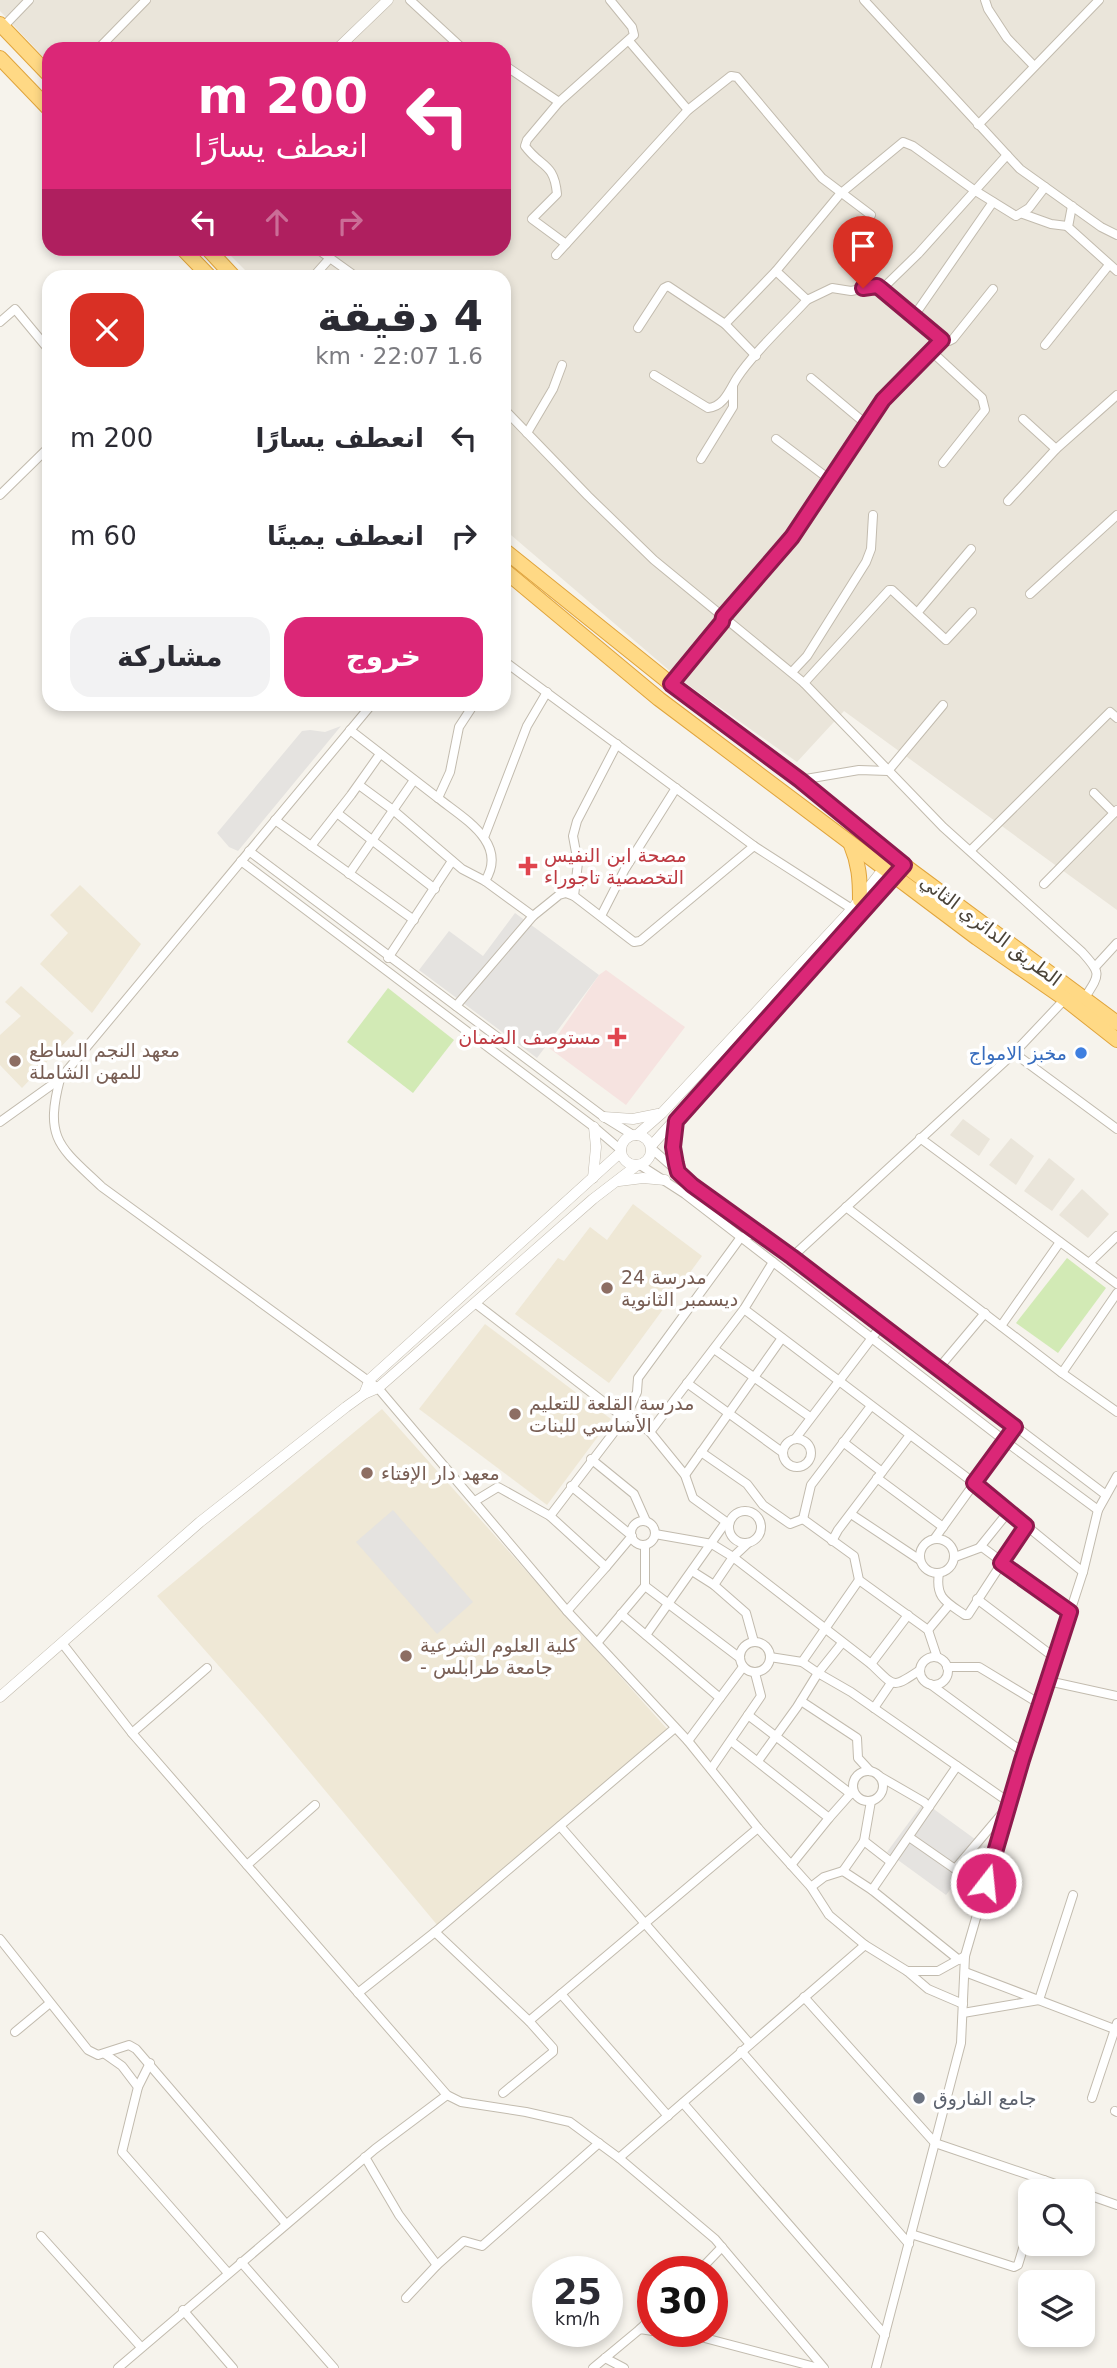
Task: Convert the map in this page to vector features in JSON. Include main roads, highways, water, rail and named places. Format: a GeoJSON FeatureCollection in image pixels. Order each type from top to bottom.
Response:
{"type":"FeatureCollection","features":[{"type":"Feature","properties":{"kind":"highway"},"geometry":{"type":"LineString","coordinates":[[1,25],[42,68]]}},
{"type":"Feature","properties":{"kind":"highway"},"geometry":{"type":"LineString","coordinates":[[1,61],[42,102]]}},
{"type":"Feature","properties":{"kind":"highway"},"geometry":{"type":"LineString","coordinates":[[190,256],[203,270]]}},
{"type":"Feature","properties":{"kind":"highway"},"geometry":{"type":"LineString","coordinates":[[214,256],[227,270]]}},
{"type":"Feature","properties":{"kind":"highway","name":"الطريق الدائري الثاني"},"geometry":{"type":"LineString","coordinates":[[511,556],[671,684],[800,780],[976,938],[1065,999],[1117,1040]]}},
{"type":"Feature","properties":{"kind":"highway","name":"الطريق الدائري الثاني"},"geometry":{"type":"LineString","coordinates":[[511,579],[659,699],[850,844],[894,867],[1117,1023]]}},
{"type":"Feature","properties":{"kind":"highway"},"geometry":{"type":"LineString","coordinates":[[850,844],[860,876],[856,905]]}},
{"type":"Feature","properties":{"kind":"place","name":"مصحة ابن النفيس التخصصية تاجوراء"},"geometry":{"type":"Point","coordinates":[528,866]}},
{"type":"Feature","properties":{"kind":"place","name":"مستوصف الضمان"},"geometry":{"type":"Point","coordinates":[617,1037]}},
{"type":"Feature","properties":{"kind":"place","name":"مخبز الامواج"},"geometry":{"type":"Point","coordinates":[1081,1053]}},
{"type":"Feature","properties":{"kind":"place","name":"معهد النجم الساطع للمهن الشاملة"},"geometry":{"type":"Point","coordinates":[15,1061]}},
{"type":"Feature","properties":{"kind":"place","name":"مدرسة 24 ديسمبر الثانوية"},"geometry":{"type":"Point","coordinates":[607,1288]}},
{"type":"Feature","properties":{"kind":"place","name":"مدرسة القلعة للتعليم الأساسي للبنات"},"geometry":{"type":"Point","coordinates":[515,1414]}},
{"type":"Feature","properties":{"kind":"place","name":"معهد دار الإفتاء"},"geometry":{"type":"Point","coordinates":[367,1473]}},
{"type":"Feature","properties":{"kind":"place","name":"كلية العلوم الشرعية - جامعة طرابلس"},"geometry":{"type":"Point","coordinates":[406,1656]}},
{"type":"Feature","properties":{"kind":"place","name":"جامع الفاروق"},"geometry":{"type":"Point","coordinates":[919,2098]}}]}
